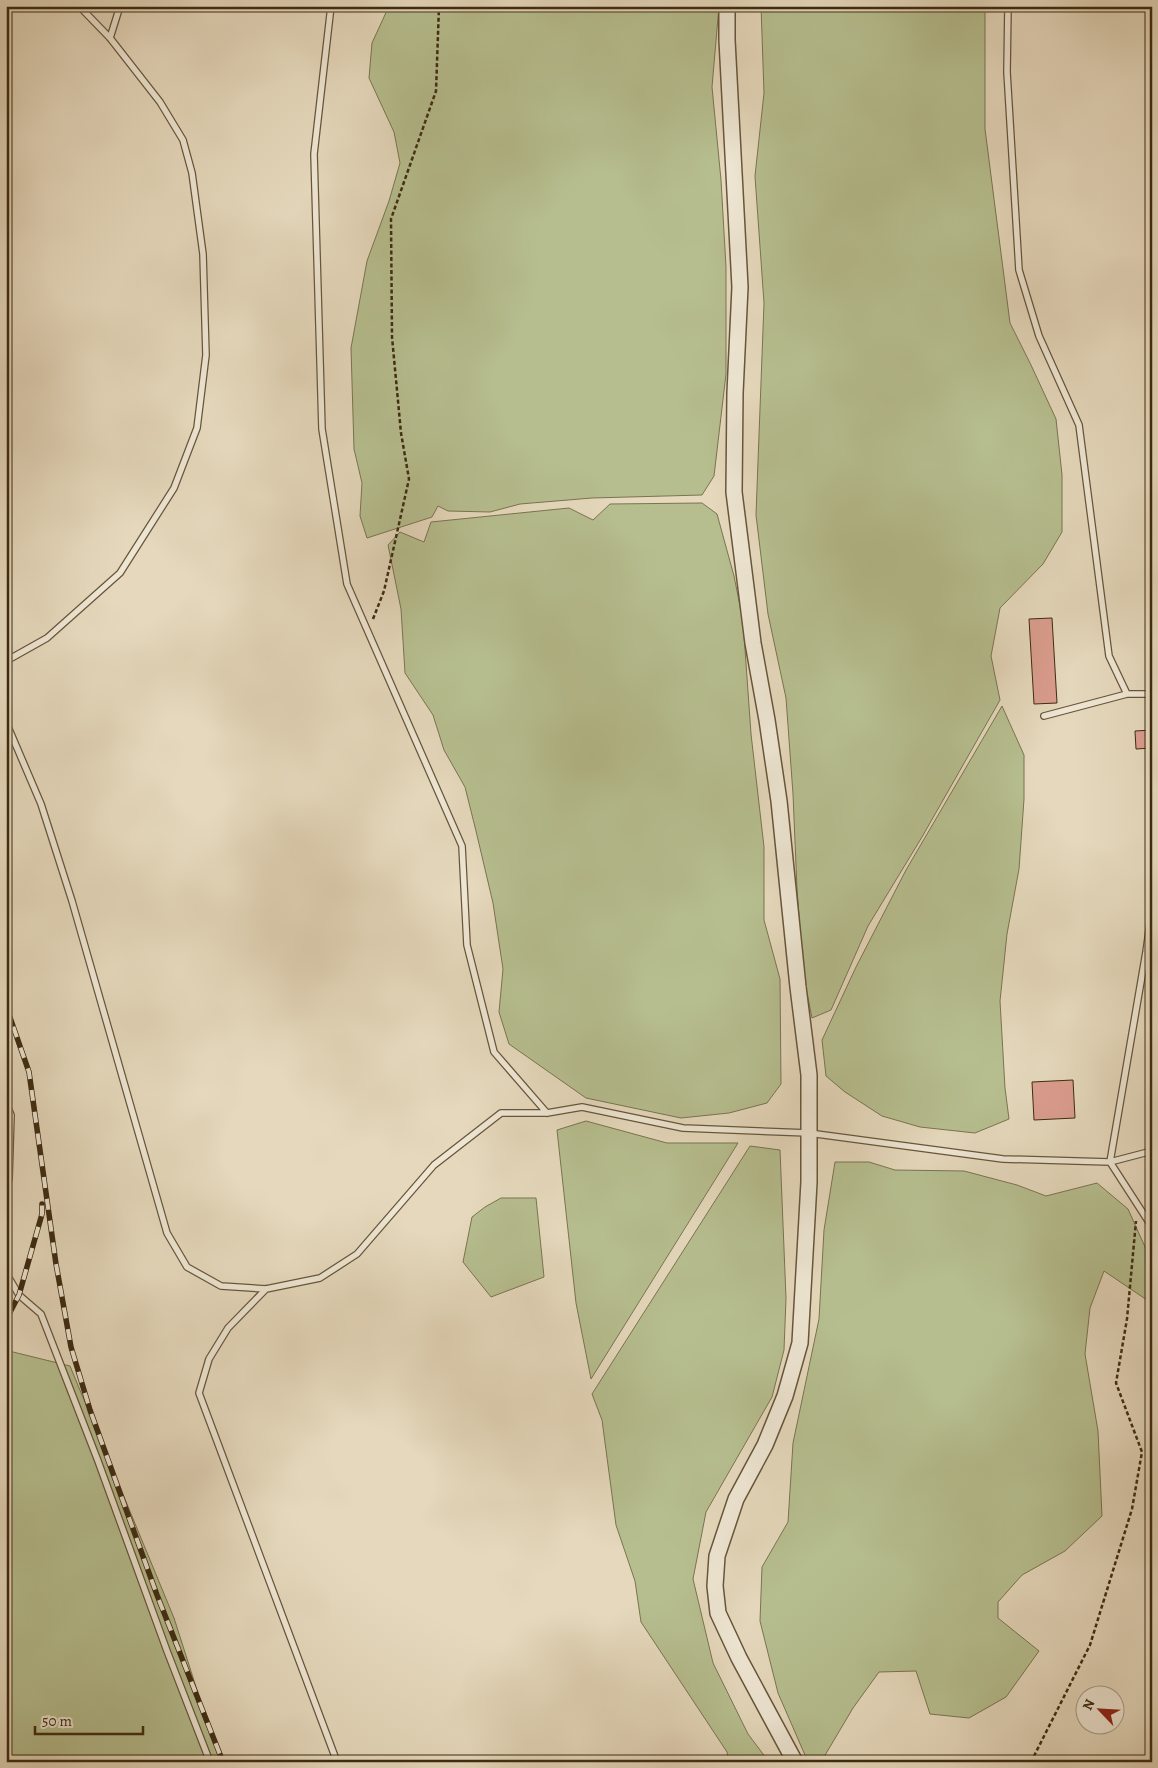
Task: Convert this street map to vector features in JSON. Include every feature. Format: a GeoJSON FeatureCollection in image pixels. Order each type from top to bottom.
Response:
{"type":"FeatureCollection","features":[{"type":"Feature","properties":{"kind":"street"},"geometry":{"type":"LineString","coordinates":[[727,6],[740,287],[735,393],[734,492],[753,643],[779,801],[809,1075],[809,1192],[800,1343],[785,1396],[765,1445],[736,1499],[717,1556],[715,1586],[718,1613],[739,1658],[795,1762]]}},
{"type":"Feature","properties":{"kind":"lane"},"geometry":{"type":"LineString","coordinates":[[6,661],[47,638],[120,573],[174,488],[197,428],[206,355],[203,254],[192,173],[183,140],[160,102],[110,38],[79,6]]}},
{"type":"Feature","properties":{"kind":"lane"},"geometry":{"type":"LineString","coordinates":[[110,38],[120,6]]}},
{"type":"Feature","properties":{"kind":"lane"},"geometry":{"type":"LineString","coordinates":[[331,6],[314,154],[322,429],[347,584],[462,846],[468,945],[494,1052],[547,1113]]}},
{"type":"Feature","properties":{"kind":"lane"},"geometry":{"type":"LineString","coordinates":[[1008,6],[1006,72],[1019,270],[1039,336],[1079,425],[1109,656],[1127,694]]}},
{"type":"Feature","properties":{"kind":"lane"},"geometry":{"type":"LineString","coordinates":[[1044,716],[1127,694],[1152,694]]}},
{"type":"Feature","properties":{"kind":"lane"},"geometry":{"type":"LineString","coordinates":[[6,722],[42,804],[72,901],[166,1233],[187,1267],[221,1286],[266,1289],[320,1278],[357,1254],[434,1165],[502,1113],[547,1113],[582,1107],[683,1128],[809,1132],[1003,1159],[1110,1162],[1152,1151]]}},
{"type":"Feature","properties":{"kind":"lane"},"geometry":{"type":"LineString","coordinates":[[1152,909],[1110,1162],[1152,1227]]}},
{"type":"Feature","properties":{"kind":"lane"},"geometry":{"type":"LineString","coordinates":[[6,1103],[11,1115],[9,1179],[6,1191]]}},
{"type":"Feature","properties":{"kind":"lane"},"geometry":{"type":"LineString","coordinates":[[6,1273],[19,1295],[41,1314],[98,1461],[166,1650],[210,1762]]}},
{"type":"Feature","properties":{"kind":"lane"},"geometry":{"type":"LineString","coordinates":[[266,1289],[228,1328],[209,1359],[199,1393],[337,1762]]}},
{"type":"Feature","properties":{"kind":"path"},"geometry":{"type":"LineString","coordinates":[[368,632],[384,591],[409,479],[392,337],[392,219],[436,91],[439,6]]}},
{"type":"Feature","properties":{"kind":"path"},"geometry":{"type":"LineString","coordinates":[[1031,1762],[1090,1645],[1132,1509],[1142,1452],[1116,1382],[1127,1319],[1137,1203]]}},
{"type":"Feature","properties":{"kind":"green space"},"geometry":{"type":"Polygon","coordinates":[[[389,6],[719,6],[712,87],[721,180],[726,267],[726,374],[714,476],[702,495],[592,498],[520,504],[490,512],[448,511],[438,506],[432,517],[367,538],[360,516],[362,483],[354,449],[351,348],[367,261],[389,201],[400,163],[394,132],[369,78],[372,43],[389,6]]]}},
{"type":"Feature","properties":{"kind":"green space"},"geometry":{"type":"Polygon","coordinates":[[[761,6],[985,6],[985,129],[1010,323],[1056,419],[1062,475],[1062,532],[1043,564],[1000,608],[991,656],[1000,700],[922,837],[868,926],[831,1010],[812,1018],[803,973],[786,698],[768,614],[756,515],[764,303],[755,176],[764,93],[761,6]]]}},
{"type":"Feature","properties":{"kind":"green space"},"geometry":{"type":"Polygon","coordinates":[[[702,503],[717,514],[734,576],[743,621],[751,734],[764,847],[764,920],[780,979],[781,1084],[767,1103],[729,1113],[681,1118],[586,1098],[509,1044],[499,1012],[503,969],[493,903],[476,831],[465,787],[444,750],[433,715],[405,673],[401,609],[388,545],[400,532],[424,542],[431,522],[569,508],[593,520],[610,504],[702,503]]]}},
{"type":"Feature","properties":{"kind":"green space"},"geometry":{"type":"Polygon","coordinates":[[[1002,706],[1024,755],[1024,799],[1019,869],[1007,934],[1000,1001],[1005,1088],[1009,1119],[975,1133],[920,1127],[882,1116],[845,1092],[826,1076],[822,1040],[856,967],[906,870],[1002,706]]]}},
{"type":"Feature","properties":{"kind":"green space"},"geometry":{"type":"Polygon","coordinates":[[[586,1121],[667,1143],[738,1143],[591,1379],[576,1303],[557,1130],[586,1121]]]}},
{"type":"Feature","properties":{"kind":"green space"},"geometry":{"type":"Polygon","coordinates":[[[750,1146],[780,1150],[786,1298],[784,1350],[772,1397],[706,1512],[693,1579],[713,1663],[748,1734],[769,1762],[729,1762],[727,1752],[641,1622],[635,1581],[616,1525],[602,1420],[592,1394],[750,1146]]]}},
{"type":"Feature","properties":{"kind":"green space"},"geometry":{"type":"Polygon","coordinates":[[[835,1162],[869,1162],[895,1170],[964,1171],[1017,1185],[1046,1196],[1097,1183],[1128,1209],[1146,1249],[1147,1300],[1104,1271],[1090,1308],[1085,1354],[1098,1431],[1102,1516],[1065,1551],[1022,1575],[998,1602],[998,1618],[1039,1651],[1006,1697],[969,1718],[930,1714],[916,1671],[879,1672],[853,1708],[821,1762],[808,1762],[778,1693],[760,1621],[762,1567],[788,1522],[793,1443],[819,1319],[824,1230],[835,1162]]]}},
{"type":"Feature","properties":{"kind":"green space"},"geometry":{"type":"Polygon","coordinates":[[[501,1198],[536,1198],[544,1277],[491,1297],[463,1262],[472,1217],[501,1198]]]}},
{"type":"Feature","properties":{"kind":"green space"},"geometry":{"type":"Polygon","coordinates":[[[9,1351],[70,1366],[174,1618],[220,1762],[6,1762],[6,1355],[9,1351]]]}},
{"type":"Feature","properties":{"kind":"building"},"geometry":{"type":"Polygon","coordinates":[[[1052,618],[1057,703],[1034,704],[1029,619],[1052,618]]]}},
{"type":"Feature","properties":{"kind":"building"},"geometry":{"type":"Polygon","coordinates":[[[1152,730],[1152,748],[1136,749],[1135,731],[1152,730]]]}},
{"type":"Feature","properties":{"kind":"building"},"geometry":{"type":"Polygon","coordinates":[[[1073,1080],[1075,1118],[1034,1120],[1032,1082],[1073,1080]]]}},
{"type":"Feature","properties":{"kind":"railway"},"geometry":{"type":"LineString","coordinates":[[6,1006],[29,1072],[56,1264],[71,1347],[90,1410],[157,1595],[223,1762]]}},
{"type":"Feature","properties":{"kind":"railway"},"geometry":{"type":"LineString","coordinates":[[6,1320],[19,1295],[42,1214],[42,1204]]}}]}
